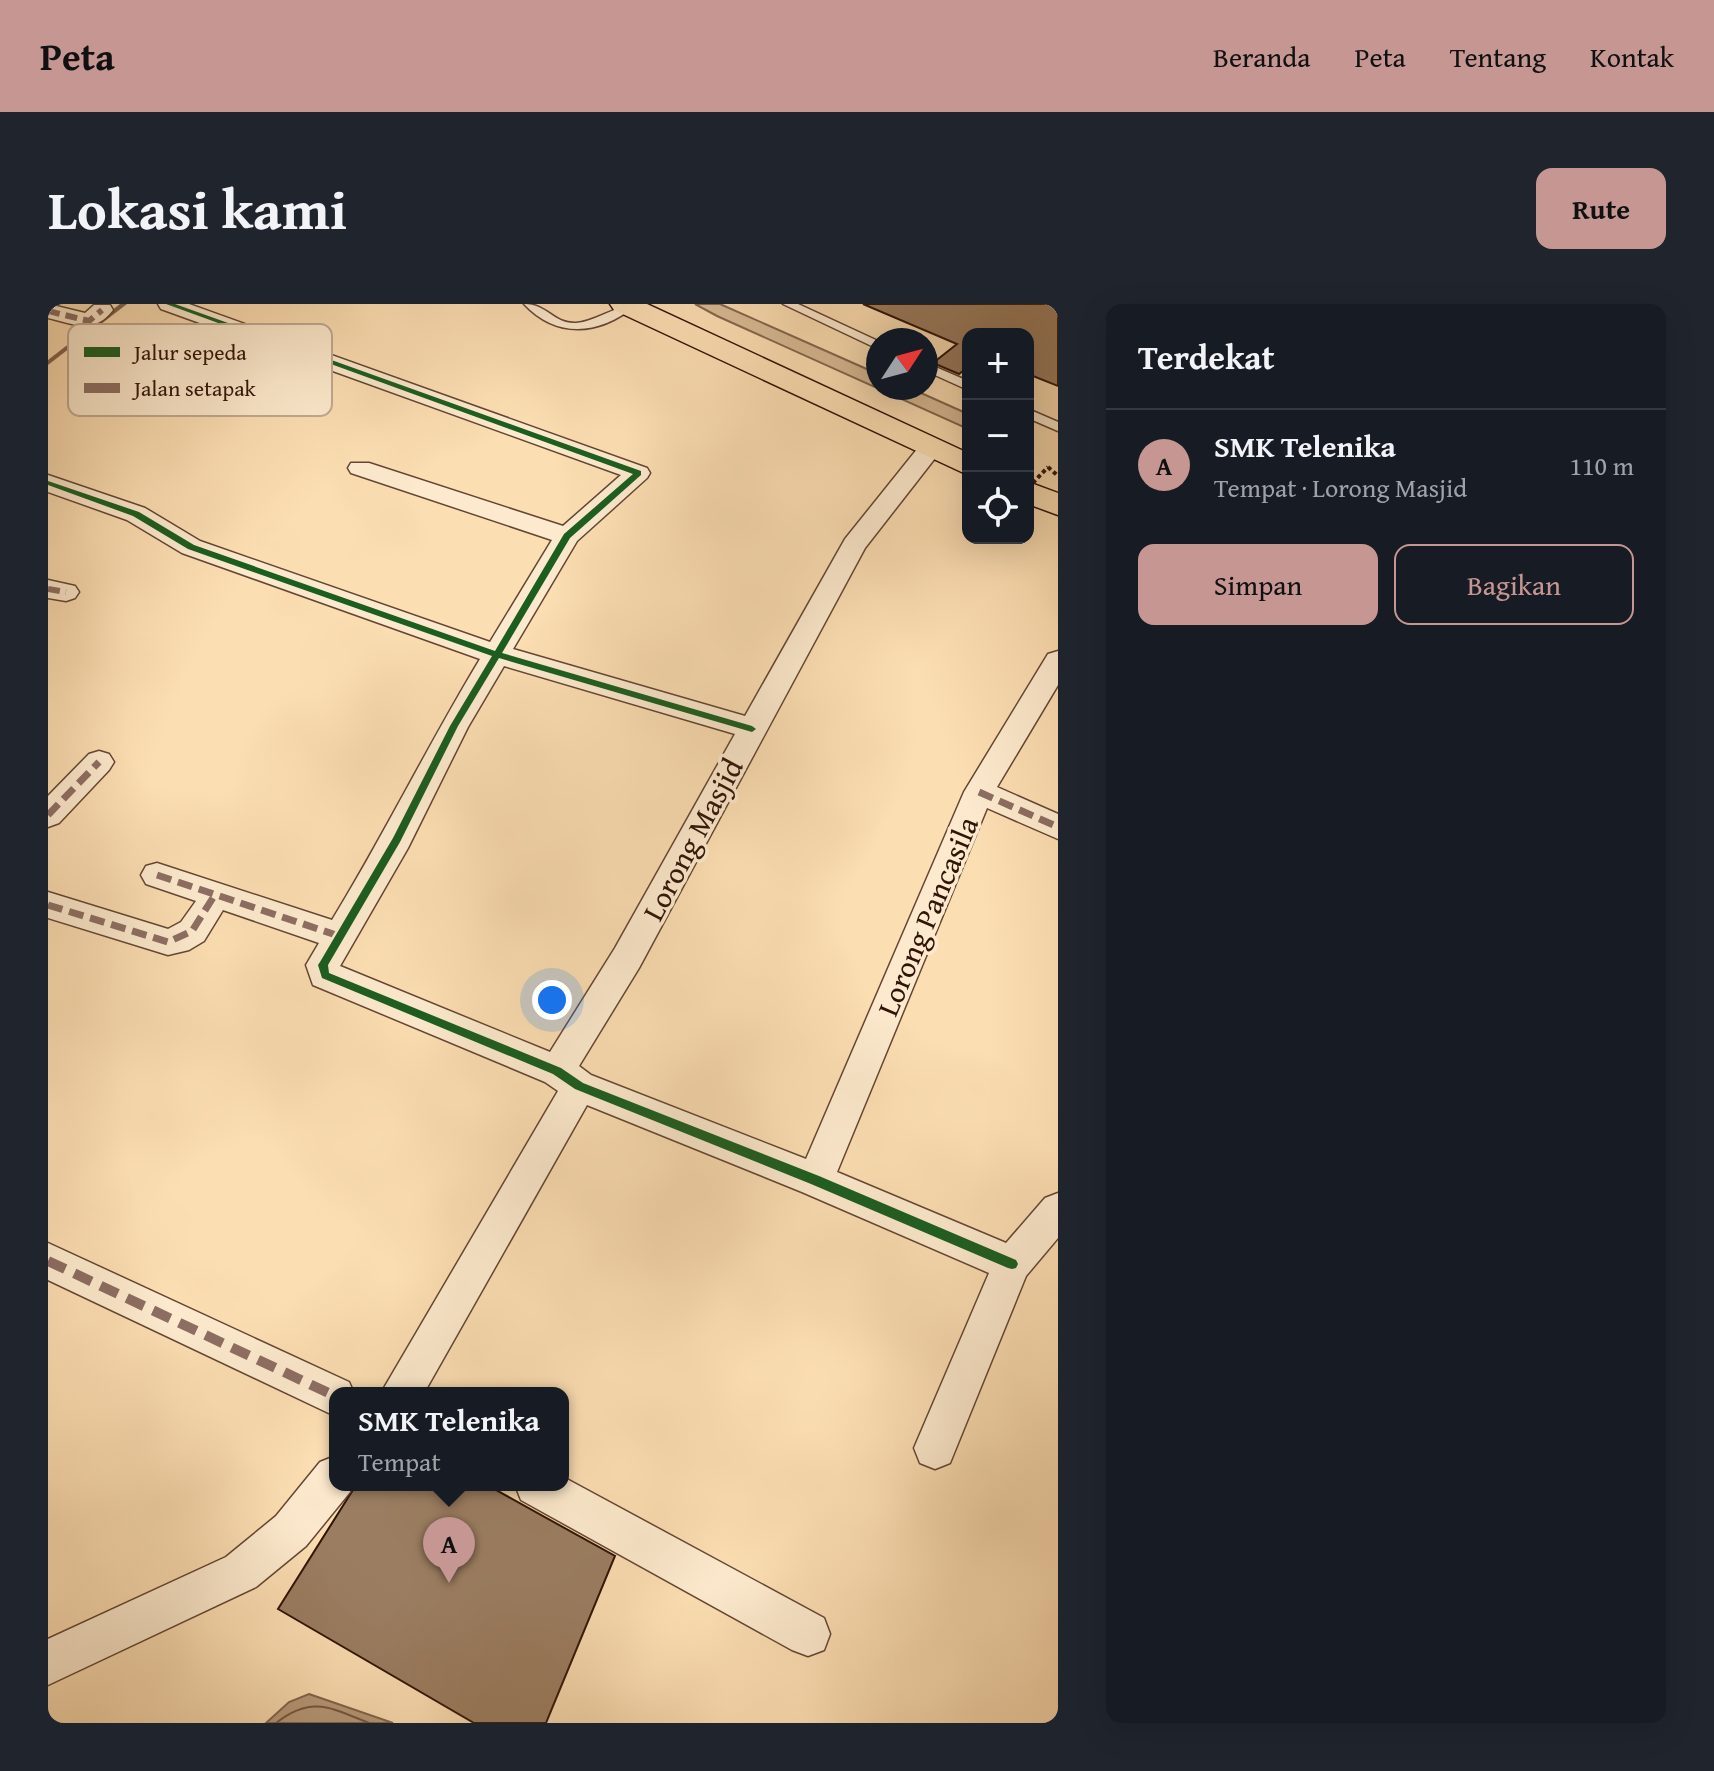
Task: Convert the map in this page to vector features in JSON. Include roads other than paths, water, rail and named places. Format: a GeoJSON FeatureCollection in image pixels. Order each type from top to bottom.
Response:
{"type":"FeatureCollection","features":[{"type":"Feature","properties":{"kind":"highway"},"geometry":{"type":"LineString","coordinates":[[669,304],[756,346],[962,436]]}},
{"type":"Feature","properties":{"kind":"highway"},"geometry":{"type":"LineString","coordinates":[[626,305],[962,462]]}},
{"type":"Feature","properties":{"kind":"highway"},"geometry":{"type":"LineString","coordinates":[[1038,478],[1058,505]]}},
{"type":"Feature","properties":{"kind":"street"},"geometry":{"type":"LineString","coordinates":[[169,304],[225,324]]}},
{"type":"Feature","properties":{"kind":"street"},"geometry":{"type":"LineString","coordinates":[[48,311],[89,321],[102,310]]}},
{"type":"Feature","properties":{"kind":"street"},"geometry":{"type":"LineString","coordinates":[[332,363],[638,473],[567,536],[454,726],[397,840],[323,965],[325,975],[1012,1264]]}},
{"type":"Feature","properties":{"kind":"street","name":"Lorong Masjid"},"geometry":{"type":"LineString","coordinates":[[405,1387],[560,1123],[568,1079],[627,958],[854,545],[931,448]]}},
{"type":"Feature","properties":{"kind":"street"},"geometry":{"type":"LineString","coordinates":[[360,468],[567,536]]}},
{"type":"Feature","properties":{"kind":"street"},"geometry":{"type":"LineString","coordinates":[[48,483],[136,514],[191,547],[496,654],[752,729]]}},
{"type":"Feature","properties":{"kind":"street","name":"Lorong Pancasila"},"geometry":{"type":"LineString","coordinates":[[815,1180],[979,792],[1058,661]]}},
{"type":"Feature","properties":{"kind":"street"},"geometry":{"type":"LineString","coordinates":[[48,815],[99,762]]}},
{"type":"Feature","properties":{"kind":"street"},"geometry":{"type":"LineString","coordinates":[[979,792],[1058,827]]}},
{"type":"Feature","properties":{"kind":"street"},"geometry":{"type":"LineString","coordinates":[[157,875],[339,936]]}},
{"type":"Feature","properties":{"kind":"street"},"geometry":{"type":"LineString","coordinates":[[48,905],[168,942],[182,941],[193,933],[216,893]]}},
{"type":"Feature","properties":{"kind":"street"},"geometry":{"type":"LineString","coordinates":[[935,1448],[1012,1264],[1058,1210]]}},
{"type":"Feature","properties":{"kind":"street"},"geometry":{"type":"LineString","coordinates":[[48,1261],[329,1393]]}},
{"type":"Feature","properties":{"kind":"street"},"geometry":{"type":"LineString","coordinates":[[48,1662],[241,1572],[291,1531],[329,1484]]}},
{"type":"Feature","properties":{"kind":"street"},"geometry":{"type":"LineString","coordinates":[[547,1491],[808,1634]]}},
{"type":"Feature","properties":{"kind":"lane"},"geometry":{"type":"LineString","coordinates":[[530,304],[572,329],[582,329],[626,305]]}},
{"type":"Feature","properties":{"kind":"lane"},"geometry":{"type":"LineString","coordinates":[[789,304],[866,339]]}},
{"type":"Feature","properties":{"kind":"lane"},"geometry":{"type":"LineString","coordinates":[[938,372],[962,383]]}},
{"type":"Feature","properties":{"kind":"lane"},"geometry":{"type":"LineString","coordinates":[[1034,416],[1058,427]]}},
{"type":"Feature","properties":{"kind":"water"},"geometry":{"type":"Polygon","coordinates":[[[309,1694],[393,1723],[266,1723],[289,1702],[309,1694]]]}},
{"type":"Feature","properties":{"kind":"waterway"},"geometry":{"type":"LineString","coordinates":[[98,324],[124,304]]}},
{"type":"Feature","properties":{"kind":"waterway"},"geometry":{"type":"LineString","coordinates":[[48,363],[68,347]]}},
{"type":"Feature","properties":{"kind":"place","name":"SMK Telenika"},"geometry":{"type":"Point","coordinates":[449,1583]}}]}
